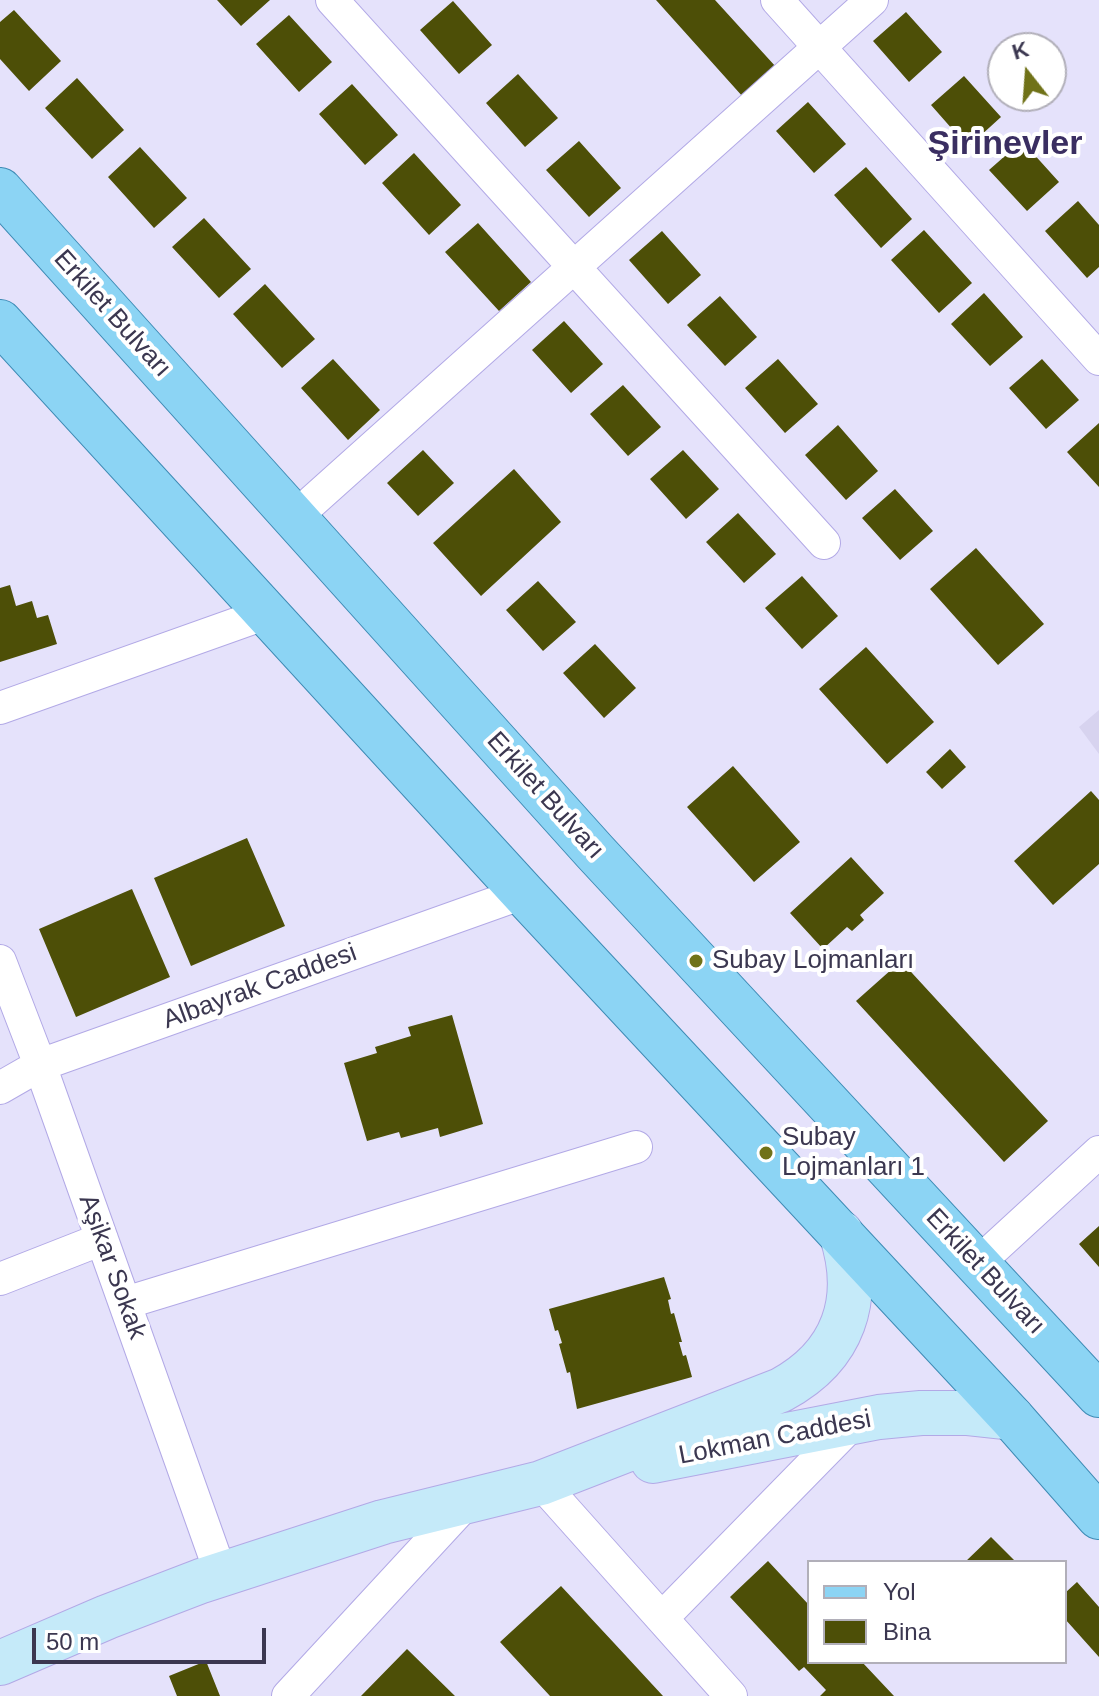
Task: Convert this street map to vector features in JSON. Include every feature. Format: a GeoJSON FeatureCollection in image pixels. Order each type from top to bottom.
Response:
{"type":"FeatureCollection","features":[{"type":"Feature","properties":{"kind":"main road","name":"Erkilet Bulvarı"},"geometry":{"type":"LineString","coordinates":[[0,190],[605,863],[1099,1395]]}},
{"type":"Feature","properties":{"kind":"main road"},"geometry":{"type":"LineString","coordinates":[[0,322],[523,893],[1012,1418],[1099,1517]]}},
{"type":"Feature","properties":{"kind":"street"},"geometry":{"type":"LineString","coordinates":[[332,0],[824,543]]}},
{"type":"Feature","properties":{"kind":"street"},"geometry":{"type":"LineString","coordinates":[[777,0],[1099,359]]}},
{"type":"Feature","properties":{"kind":"street"},"geometry":{"type":"LineString","coordinates":[[295,517],[872,0]]}},
{"type":"Feature","properties":{"kind":"street"},"geometry":{"type":"LineString","coordinates":[[0,708],[267,613]]}},
{"type":"Feature","properties":{"kind":"street","name":"Albayrak Caddesi"},"geometry":{"type":"LineString","coordinates":[[0,1088],[40,1065],[523,893]]}},
{"type":"Feature","properties":{"kind":"street","name":"Aşikar Sokak"},"geometry":{"type":"LineString","coordinates":[[0,961],[221,1574]]}},
{"type":"Feature","properties":{"kind":"street"},"geometry":{"type":"LineString","coordinates":[[125,1303],[636,1147]]}},
{"type":"Feature","properties":{"kind":"street"},"geometry":{"type":"LineString","coordinates":[[977,1264],[1099,1152]]}},
{"type":"Feature","properties":{"kind":"street"},"geometry":{"type":"LineString","coordinates":[[0,1663],[107,1617],[221,1574],[369,1526],[471,1498],[541,1483],[781,1390],[811,1370],[834,1343],[844,1322],[850,1300],[851,1278],[841,1233]]}},
{"type":"Feature","properties":{"kind":"street"},"geometry":{"type":"LineString","coordinates":[[0,1279],[102,1239]]}},
{"type":"Feature","properties":{"kind":"street","name":"Lokman Caddesi"},"geometry":{"type":"LineString","coordinates":[[541,1483],[853,1423],[921,1413],[966,1413],[1012,1418]]}},
{"type":"Feature","properties":{"kind":"street"},"geometry":{"type":"LineString","coordinates":[[662,1618],[853,1423]]}},
{"type":"Feature","properties":{"kind":"street"},"geometry":{"type":"LineString","coordinates":[[541,1483],[731,1696]]}},
{"type":"Feature","properties":{"kind":"street"},"geometry":{"type":"LineString","coordinates":[[288,1696],[471,1498]]}},
{"type":"Feature","properties":{"kind":"shaded area"},"geometry":{"type":"Polygon","coordinates":[[[1099,710],[1099,754],[1079,727],[1099,710]]]}},
{"type":"Feature","properties":{"kind":"building"},"geometry":{"type":"Polygon","coordinates":[[[217,0],[270,0],[241,26],[217,0]]]}},
{"type":"Feature","properties":{"kind":"building"},"geometry":{"type":"Polygon","coordinates":[[[656,0],[715,0],[776,67],[743,97],[656,0]]]}},
{"type":"Feature","properties":{"kind":"building"},"geometry":{"type":"Polygon","coordinates":[[[453,1],[492,45],[459,74],[420,30],[453,1]]]}},
{"type":"Feature","properties":{"kind":"building"},"geometry":{"type":"Polygon","coordinates":[[[14,10],[61,61],[29,91],[0,59],[0,22],[14,10]]]}},
{"type":"Feature","properties":{"kind":"building"},"geometry":{"type":"Polygon","coordinates":[[[906,12],[942,52],[909,82],[873,41],[906,12]]]}},
{"type":"Feature","properties":{"kind":"building"},"geometry":{"type":"Polygon","coordinates":[[[289,15],[332,62],[299,92],[256,44],[289,15]]]}},
{"type":"Feature","properties":{"kind":"building"},"geometry":{"type":"Polygon","coordinates":[[[518,74],[558,118],[525,147],[486,103],[518,74]]]}},
{"type":"Feature","properties":{"kind":"building"},"geometry":{"type":"Polygon","coordinates":[[[964,76],[987,101],[987,112],[996,112],[1001,117],[968,147],[931,105],[964,76]]]}},
{"type":"Feature","properties":{"kind":"building"},"geometry":{"type":"Polygon","coordinates":[[[77,78],[124,130],[92,159],[45,108],[77,78]]]}},
{"type":"Feature","properties":{"kind":"building"},"geometry":{"type":"Polygon","coordinates":[[[352,84],[398,135],[365,165],[319,114],[352,84]]]}},
{"type":"Feature","properties":{"kind":"building"},"geometry":{"type":"Polygon","coordinates":[[[808,102],[846,144],[814,173],[776,131],[808,102]]]}},
{"type":"Feature","properties":{"kind":"building"},"geometry":{"type":"Polygon","coordinates":[[[579,141],[621,188],[589,217],[546,170],[579,141]]]}},
{"type":"Feature","properties":{"kind":"building"},"geometry":{"type":"Polygon","coordinates":[[[1022,141],[1059,182],[1027,211],[989,170],[1022,141]]]}},
{"type":"Feature","properties":{"kind":"building"},"geometry":{"type":"Polygon","coordinates":[[[140,147],[187,198],[154,228],[108,177],[140,147]]]}},
{"type":"Feature","properties":{"kind":"building"},"geometry":{"type":"Polygon","coordinates":[[[414,153],[461,205],[429,235],[382,183],[414,153]]]}},
{"type":"Feature","properties":{"kind":"building"},"geometry":{"type":"Polygon","coordinates":[[[866,167],[912,219],[881,248],[834,195],[866,167]]]}},
{"type":"Feature","properties":{"kind":"building"},"geometry":{"type":"Polygon","coordinates":[[[1078,201],[1099,225],[1099,267],[1087,278],[1045,231],[1078,201]]]}},
{"type":"Feature","properties":{"kind":"building"},"geometry":{"type":"Polygon","coordinates":[[[204,218],[251,269],[219,298],[172,247],[204,218]]]}},
{"type":"Feature","properties":{"kind":"building"},"geometry":{"type":"Polygon","coordinates":[[[478,223],[531,282],[499,311],[445,252],[478,223]]]}},
{"type":"Feature","properties":{"kind":"building"},"geometry":{"type":"Polygon","coordinates":[[[924,230],[972,283],[939,313],[891,260],[924,230]]]}},
{"type":"Feature","properties":{"kind":"building"},"geometry":{"type":"Polygon","coordinates":[[[662,231],[701,275],[668,304],[629,260],[662,231]]]}},
{"type":"Feature","properties":{"kind":"building"},"geometry":{"type":"Polygon","coordinates":[[[265,284],[315,339],[282,368],[233,314],[265,284]]]}},
{"type":"Feature","properties":{"kind":"building"},"geometry":{"type":"Polygon","coordinates":[[[984,293],[1023,337],[990,366],[951,324],[984,293]]]}},
{"type":"Feature","properties":{"kind":"building"},"geometry":{"type":"Polygon","coordinates":[[[720,296],[757,337],[725,366],[687,325],[720,296]]]}},
{"type":"Feature","properties":{"kind":"building"},"geometry":{"type":"Polygon","coordinates":[[[564,321],[603,364],[571,393],[532,350],[564,321]]]}},
{"type":"Feature","properties":{"kind":"building"},"geometry":{"type":"Polygon","coordinates":[[[333,359],[380,410],[348,440],[301,388],[333,359]]]}},
{"type":"Feature","properties":{"kind":"building"},"geometry":{"type":"Polygon","coordinates":[[[778,359],[818,404],[785,433],[745,388],[778,359]]]}},
{"type":"Feature","properties":{"kind":"building"},"geometry":{"type":"Polygon","coordinates":[[[1042,359],[1079,400],[1046,429],[1009,388],[1042,359]]]}},
{"type":"Feature","properties":{"kind":"building"},"geometry":{"type":"Polygon","coordinates":[[[623,385],[661,427],[628,456],[590,414],[623,385]]]}},
{"type":"Feature","properties":{"kind":"building"},"geometry":{"type":"Polygon","coordinates":[[[1099,423],[1099,487],[1067,452],[1099,423]]]}},
{"type":"Feature","properties":{"kind":"building"},"geometry":{"type":"Polygon","coordinates":[[[838,425],[878,471],[846,500],[805,455],[838,425]]]}},
{"type":"Feature","properties":{"kind":"building"},"geometry":{"type":"Polygon","coordinates":[[[423,450],[454,483],[418,516],[387,483],[423,450]]]}},
{"type":"Feature","properties":{"kind":"building"},"geometry":{"type":"Polygon","coordinates":[[[683,450],[719,489],[686,519],[650,479],[683,450]]]}},
{"type":"Feature","properties":{"kind":"building"},"geometry":{"type":"Polygon","coordinates":[[[514,469],[561,522],[481,596],[433,543],[514,469]]]}},
{"type":"Feature","properties":{"kind":"building"},"geometry":{"type":"Polygon","coordinates":[[[895,489],[933,531],[900,560],[862,518],[895,489]]]}},
{"type":"Feature","properties":{"kind":"building"},"geometry":{"type":"Polygon","coordinates":[[[738,513],[776,554],[744,583],[706,542],[738,513]]]}},
{"type":"Feature","properties":{"kind":"building"},"geometry":{"type":"Polygon","coordinates":[[[976,548],[1044,624],[998,665],[930,589],[976,548]]]}},
{"type":"Feature","properties":{"kind":"building"},"geometry":{"type":"Polygon","coordinates":[[[802,576],[838,616],[802,649],[765,608],[802,576]]]}},
{"type":"Feature","properties":{"kind":"building"},"geometry":{"type":"Polygon","coordinates":[[[538,581],[576,622],[543,651],[506,610],[538,581]]]}},
{"type":"Feature","properties":{"kind":"building"},"geometry":{"type":"Polygon","coordinates":[[[10,585],[16,606],[32,601],[37,618],[48,615],[57,644],[0,662],[0,588],[10,585]]]}},
{"type":"Feature","properties":{"kind":"building"},"geometry":{"type":"Polygon","coordinates":[[[595,644],[636,688],[604,718],[563,673],[595,644]]]}},
{"type":"Feature","properties":{"kind":"building"},"geometry":{"type":"Polygon","coordinates":[[[866,647],[934,722],[887,764],[819,689],[866,647]]]}},
{"type":"Feature","properties":{"kind":"building"},"geometry":{"type":"Polygon","coordinates":[[[950,749],[966,767],[942,789],[926,772],[950,749]]]}},
{"type":"Feature","properties":{"kind":"building"},"geometry":{"type":"Polygon","coordinates":[[[733,766],[800,842],[754,882],[687,807],[733,766]]]}},
{"type":"Feature","properties":{"kind":"building"},"geometry":{"type":"Polygon","coordinates":[[[1091,791],[1099,800],[1099,864],[1053,905],[1014,861],[1091,791]]]}},
{"type":"Feature","properties":{"kind":"building"},"geometry":{"type":"Polygon","coordinates":[[[247,838],[285,926],[191,966],[154,878],[247,838]]]}},
{"type":"Feature","properties":{"kind":"building"},"geometry":{"type":"Polygon","coordinates":[[[851,857],[884,893],[860,915],[864,920],[852,931],[847,927],[823,949],[790,913],[851,857]]]}},
{"type":"Feature","properties":{"kind":"building"},"geometry":{"type":"Polygon","coordinates":[[[132,889],[170,977],[76,1017],[39,929],[132,889]]]}},
{"type":"Feature","properties":{"kind":"building"},"geometry":{"type":"Polygon","coordinates":[[[901,961],[1048,1121],[1004,1162],[856,1001],[901,961]]]}},
{"type":"Feature","properties":{"kind":"building"},"geometry":{"type":"Polygon","coordinates":[[[452,1015],[483,1124],[440,1137],[438,1128],[401,1138],[399,1132],[367,1141],[344,1063],[377,1053],[375,1047],[411,1036],[408,1027],[452,1015]]]}},
{"type":"Feature","properties":{"kind":"building"},"geometry":{"type":"Polygon","coordinates":[[[1099,1226],[1099,1267],[1079,1244],[1099,1226]]]}},
{"type":"Feature","properties":{"kind":"building"},"geometry":{"type":"Polygon","coordinates":[[[664,1277],[671,1299],[668,1300],[671,1314],[674,1313],[682,1342],[679,1342],[692,1377],[577,1409],[570,1372],[567,1373],[559,1344],[562,1343],[549,1309],[664,1277]]]}},
{"type":"Feature","properties":{"kind":"building"},"geometry":{"type":"Polygon","coordinates":[[[991,1537],[1014,1560],[967,1560],[991,1537]]]}},
{"type":"Feature","properties":{"kind":"building"},"geometry":{"type":"Polygon","coordinates":[[[768,1561],[807,1603],[807,1664],[864,1664],[894,1696],[820,1696],[826,1690],[804,1667],[799,1671],[730,1597],[768,1561]]]}},
{"type":"Feature","properties":{"kind":"building"},"geometry":{"type":"Polygon","coordinates":[[[1077,1582],[1099,1607],[1099,1657],[1067,1621],[1067,1591],[1077,1582]]]}},
{"type":"Feature","properties":{"kind":"building"},"geometry":{"type":"Polygon","coordinates":[[[561,1586],[663,1696],[550,1696],[500,1642],[561,1586]]]}},
{"type":"Feature","properties":{"kind":"building"},"geometry":{"type":"Polygon","coordinates":[[[407,1649],[455,1696],[361,1696],[407,1649]]]}},
{"type":"Feature","properties":{"kind":"building"},"geometry":{"type":"Polygon","coordinates":[[[206,1661],[220,1696],[177,1696],[169,1676],[206,1661]]]}},
{"type":"Feature","properties":{"kind":"place","name":"Subay Lojmanları"},"geometry":{"type":"Point","coordinates":[696,961]}},
{"type":"Feature","properties":{"kind":"place","name":"Subay Lojmanları 1"},"geometry":{"type":"Point","coordinates":[766,1153]}},
{"type":"Feature","properties":{"kind":"district","name":"Şirinevler"},"geometry":{"type":"Point","coordinates":[1005,145]}}]}
